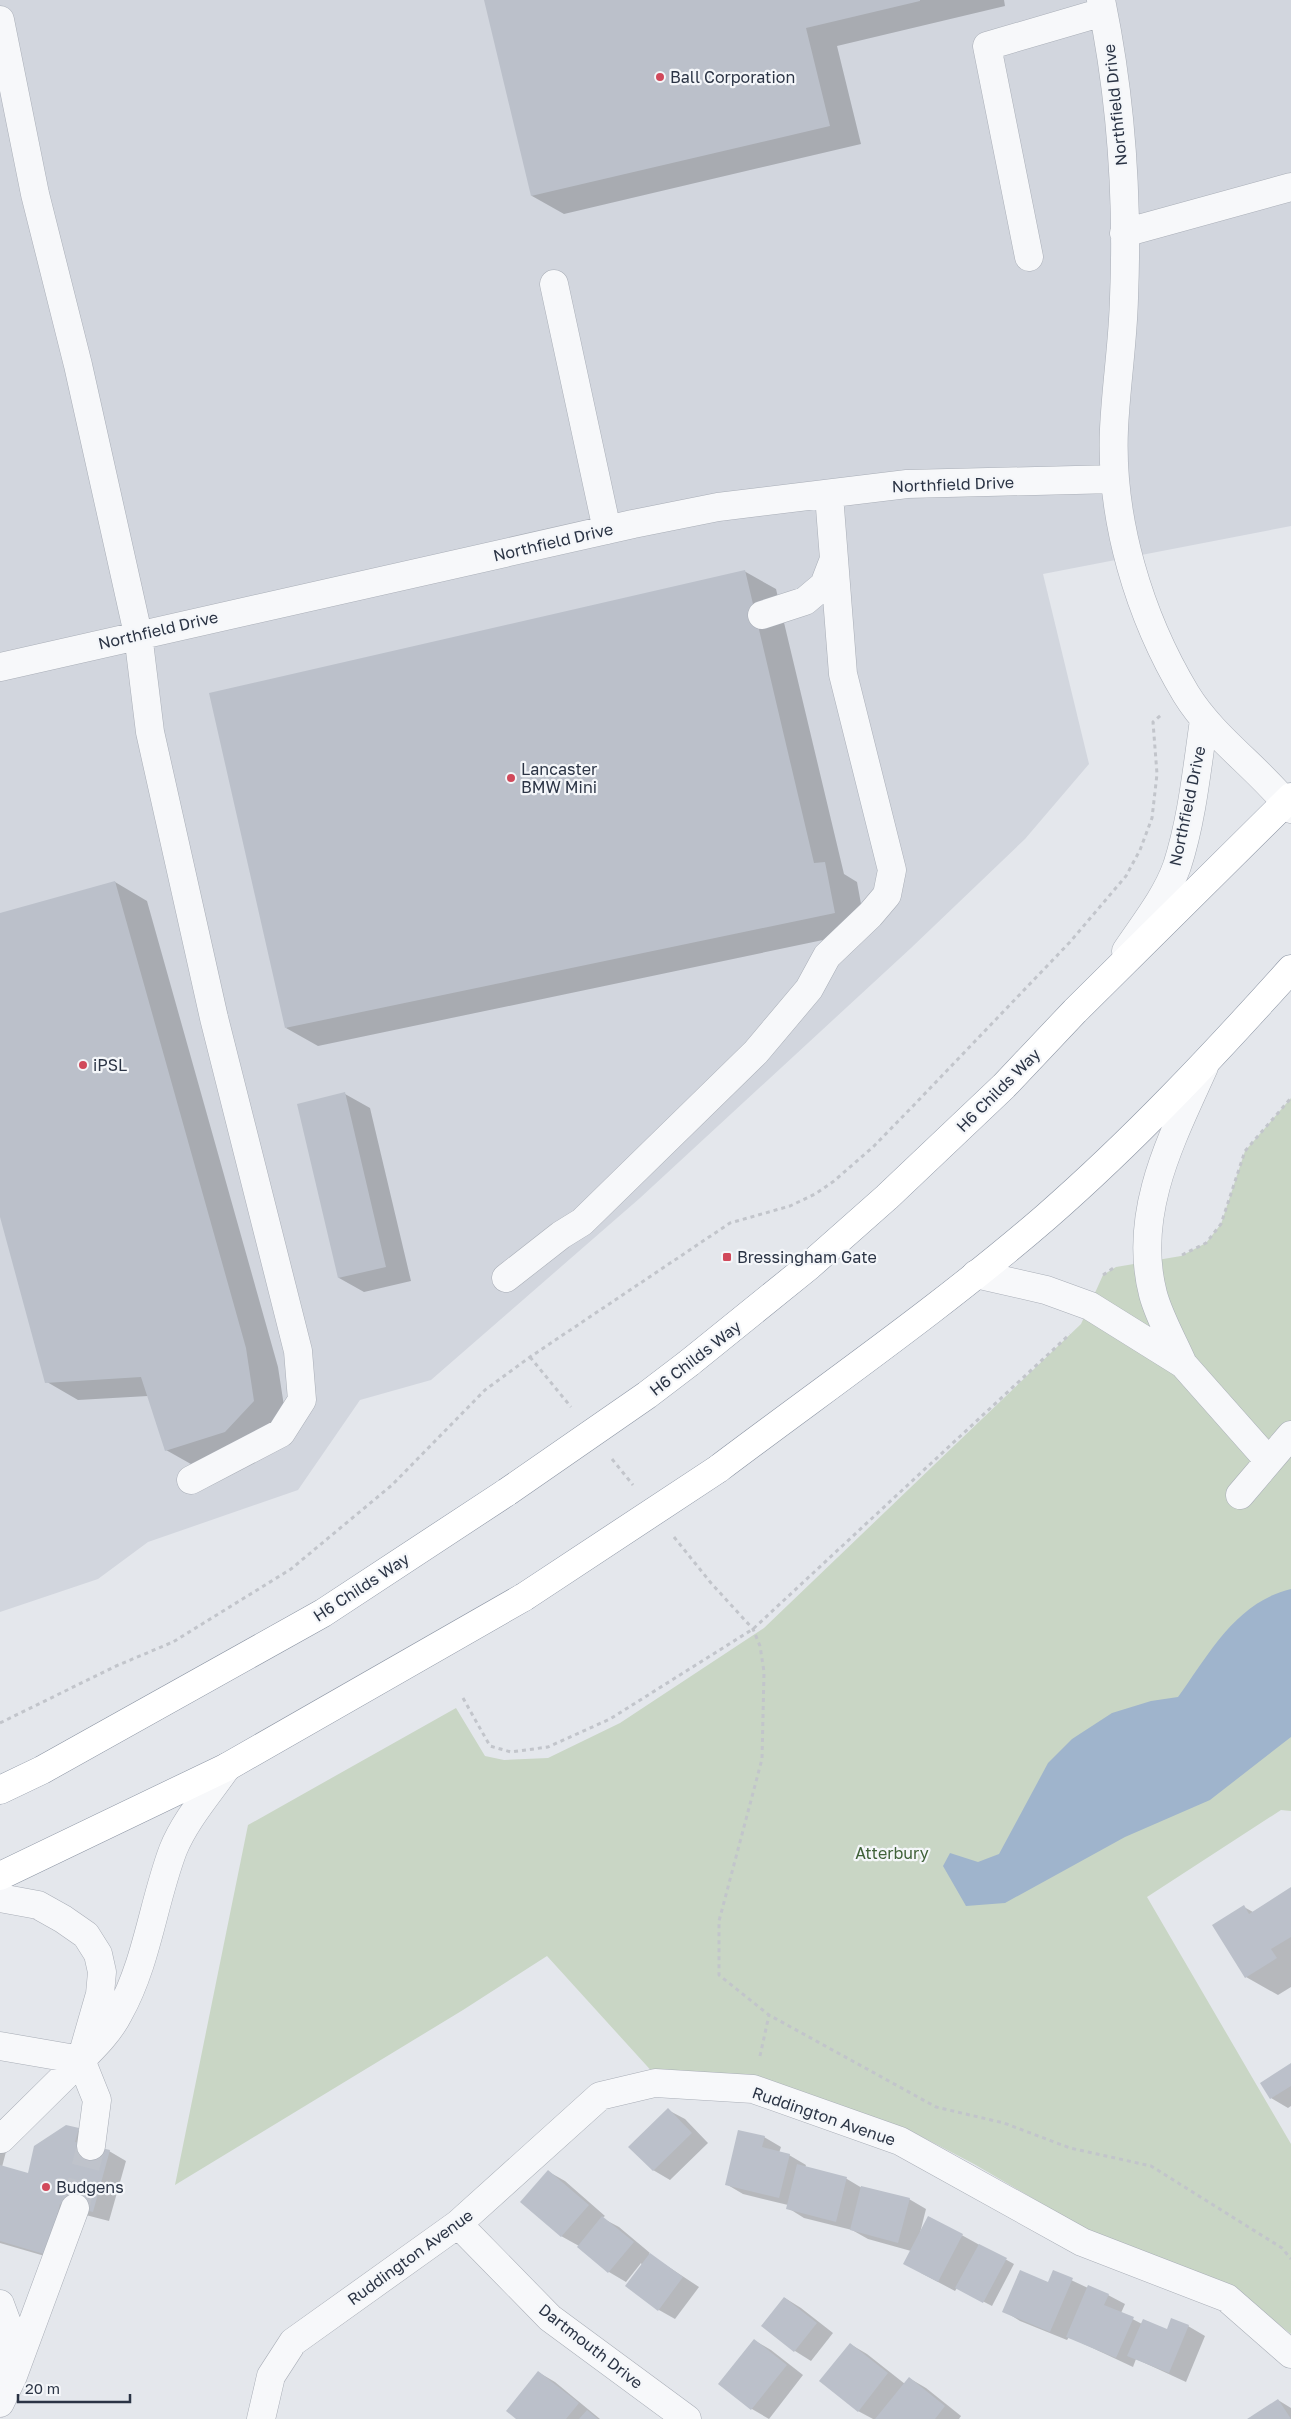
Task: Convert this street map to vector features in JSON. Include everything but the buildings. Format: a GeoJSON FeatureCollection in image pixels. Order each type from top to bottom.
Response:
{"type":"FeatureCollection","features":[{"type":"Feature","properties":{"kind":"highway","name":"H6 Childs Way"},"geometry":{"type":"LineString","coordinates":[[0,1790],[42,1770],[323,1612],[507,1492],[640,1401],[809,1266],[887,1196],[1004,1086],[1075,1011],[1289,803]]}},
{"type":"Feature","properties":{"kind":"highway"},"geometry":{"type":"LineString","coordinates":[[0,1876],[226,1767],[524,1598],[718,1469],[976,1274],[1046,1217],[1118,1152],[1204,1066],[1291,969]]}},
{"type":"Feature","properties":{"kind":"street","name":"Northfield Drive"},"geometry":{"type":"LineString","coordinates":[[1102,6],[1115,74],[1124,191],[1124,298],[1114,430],[1115,479],[1126,552],[1140,597],[1185,693],[1204,720],[1289,803]]}},
{"type":"Feature","properties":{"kind":"street"},"geometry":{"type":"LineString","coordinates":[[1028,257],[987,46],[1102,6]]}},
{"type":"Feature","properties":{"kind":"street"},"geometry":{"type":"LineString","coordinates":[[0,20],[35,194],[80,374],[138,634],[150,732],[214,1018],[298,1351],[302,1380],[302,1400],[281,1433],[191,1480]]}},
{"type":"Feature","properties":{"kind":"street"},"geometry":{"type":"LineString","coordinates":[[1124,233],[1291,187]]}},
{"type":"Feature","properties":{"kind":"street"},"geometry":{"type":"LineString","coordinates":[[554,284],[607,530]]}},
{"type":"Feature","properties":{"kind":"street","name":"Northfield Drive"},"geometry":{"type":"LineString","coordinates":[[0,667],[138,634],[718,507],[907,484],[1115,479]]}},
{"type":"Feature","properties":{"kind":"street"},"geometry":{"type":"LineString","coordinates":[[506,1278],[561,1235],[582,1222],[756,1052],[809,989],[827,956],[870,915],[887,895],[892,870],[843,674],[829,495]]}},
{"type":"Feature","properties":{"kind":"street"},"geometry":{"type":"LineString","coordinates":[[762,614],[805,601],[824,585],[834,559]]}},
{"type":"Feature","properties":{"kind":"street","name":"Northfield Drive"},"geometry":{"type":"LineString","coordinates":[[1075,1011],[1121,958],[1159,903],[1177,867],[1188,821],[1204,720]]}},
{"type":"Feature","properties":{"kind":"street"},"geometry":{"type":"LineString","coordinates":[[1183,1364],[1153,1295],[1147,1263],[1147,1234],[1150,1207],[1160,1169],[1204,1066]]}},
{"type":"Feature","properties":{"kind":"street"},"geometry":{"type":"LineString","coordinates":[[976,1274],[1046,1290],[1090,1306],[1183,1364],[1268,1460]]}},
{"type":"Feature","properties":{"kind":"street"},"geometry":{"type":"LineString","coordinates":[[1240,1495],[1291,1435]]}},
{"type":"Feature","properties":{"kind":"street"},"geometry":{"type":"LineString","coordinates":[[1,2138],[100,2041],[119,2013],[132,1985],[174,1849],[190,1820],[226,1767]]}},
{"type":"Feature","properties":{"kind":"street"},"geometry":{"type":"LineString","coordinates":[[0,1898],[38,1905],[63,1919],[86,1935],[98,1954],[102,1972],[100,1994],[81,2060],[96,2100],[92,2146]]}},
{"type":"Feature","properties":{"kind":"street"},"geometry":{"type":"LineString","coordinates":[[0,2046],[81,2060]]}},
{"type":"Feature","properties":{"kind":"street","name":"Ruddington Avenue"},"geometry":{"type":"LineString","coordinates":[[261,2419],[271,2376],[293,2342],[458,2224],[600,2096],[655,2083],[753,2089],[900,2141],[1082,2242],[1228,2298],[1291,2354]]}},
{"type":"Feature","properties":{"kind":"street"},"geometry":{"type":"LineString","coordinates":[[0,2403],[13,2376],[75,2208]]}},
{"type":"Feature","properties":{"kind":"street","name":"Dartmouth Drive"},"geometry":{"type":"LineString","coordinates":[[458,2224],[550,2318],[687,2419]]}},
{"type":"Feature","properties":{"kind":"street"},"geometry":{"type":"LineString","coordinates":[[0,2304],[10,2330],[13,2376]]}},
{"type":"Feature","properties":{"kind":"path"},"geometry":{"type":"LineString","coordinates":[[0,1723],[116,1666],[173,1642],[291,1569],[392,1484],[485,1390],[530,1357],[730,1223],[790,1206],[815,1194],[873,1146],[914,1106],[1070,942],[1126,876],[1140,850],[1152,818],[1157,774],[1153,722],[1185,693]]}},
{"type":"Feature","properties":{"kind":"path"},"geometry":{"type":"LineString","coordinates":[[463,1698],[490,1746],[511,1752],[548,1747],[610,1719],[753,1629],[1081,1324],[1103,1276],[1116,1266],[1147,1263],[1181,1256],[1206,1243],[1221,1224],[1245,1151],[1291,1098]]}},
{"type":"Feature","properties":{"kind":"path"},"geometry":{"type":"LineString","coordinates":[[753,1629],[760,1646],[764,1672],[762,1760],[719,1921],[719,1974],[769,2015],[936,2106],[1004,2123],[1070,2148],[1151,2166],[1282,2248],[1291,2259]]}},
{"type":"Feature","properties":{"kind":"path"},"geometry":{"type":"LineString","coordinates":[[753,2089],[769,2015]]}},
{"type":"Feature","properties":{"kind":"shaded area"},"geometry":{"type":"Polygon","coordinates":[[[0,0],[1291,0],[1291,526],[1043,574],[1089,764],[1025,839],[911,948],[640,1198],[431,1380],[360,1400],[298,1490],[148,1542],[98,1579],[0,1612],[0,0]]]}},
{"type":"Feature","properties":{"kind":"green space","name":"Atterbury"},"geometry":{"type":"Polygon","coordinates":[[[1291,1098],[1291,1811],[1281,1810],[1147,1897],[1291,2144],[1291,2334],[1230,2286],[1092,2233],[974,2164],[907,2129],[740,2076],[656,2076],[547,1956],[463,2010],[175,2185],[248,1825],[456,1708],[485,1756],[504,1760],[548,1758],[620,1723],[764,1628],[1081,1324],[1103,1275],[1116,1267],[1181,1256],[1206,1243],[1221,1224],[1245,1151],[1291,1098]]]}},
{"type":"Feature","properties":{"kind":"water"},"geometry":{"type":"Polygon","coordinates":[[[1291,1589],[1291,1737],[1210,1800],[1125,1837],[1005,1903],[966,1906],[943,1866],[950,1853],[978,1862],[999,1854],[1048,1763],[1072,1739],[1112,1713],[1151,1701],[1178,1697],[1213,1647],[1239,1618],[1254,1605],[1291,1589]]]}},
{"type":"Feature","properties":{"kind":"tunnel"},"geometry":{"type":"LineString","coordinates":[[75,2208],[91,2146]]}},
{"type":"Feature","properties":{"kind":"place","name":"Ball Corporation"},"geometry":{"type":"Point","coordinates":[660,77]}},
{"type":"Feature","properties":{"kind":"place","name":"Lancaster BMW Mini"},"geometry":{"type":"Point","coordinates":[511,778]}},
{"type":"Feature","properties":{"kind":"place","name":"iPSL"},"geometry":{"type":"Point","coordinates":[83,1065]}},
{"type":"Feature","properties":{"kind":"place","name":"Bressingham Gate"},"geometry":{"type":"Point","coordinates":[727,1257]}},
{"type":"Feature","properties":{"kind":"place","name":"Budgens"},"geometry":{"type":"Point","coordinates":[46,2187]}}]}
